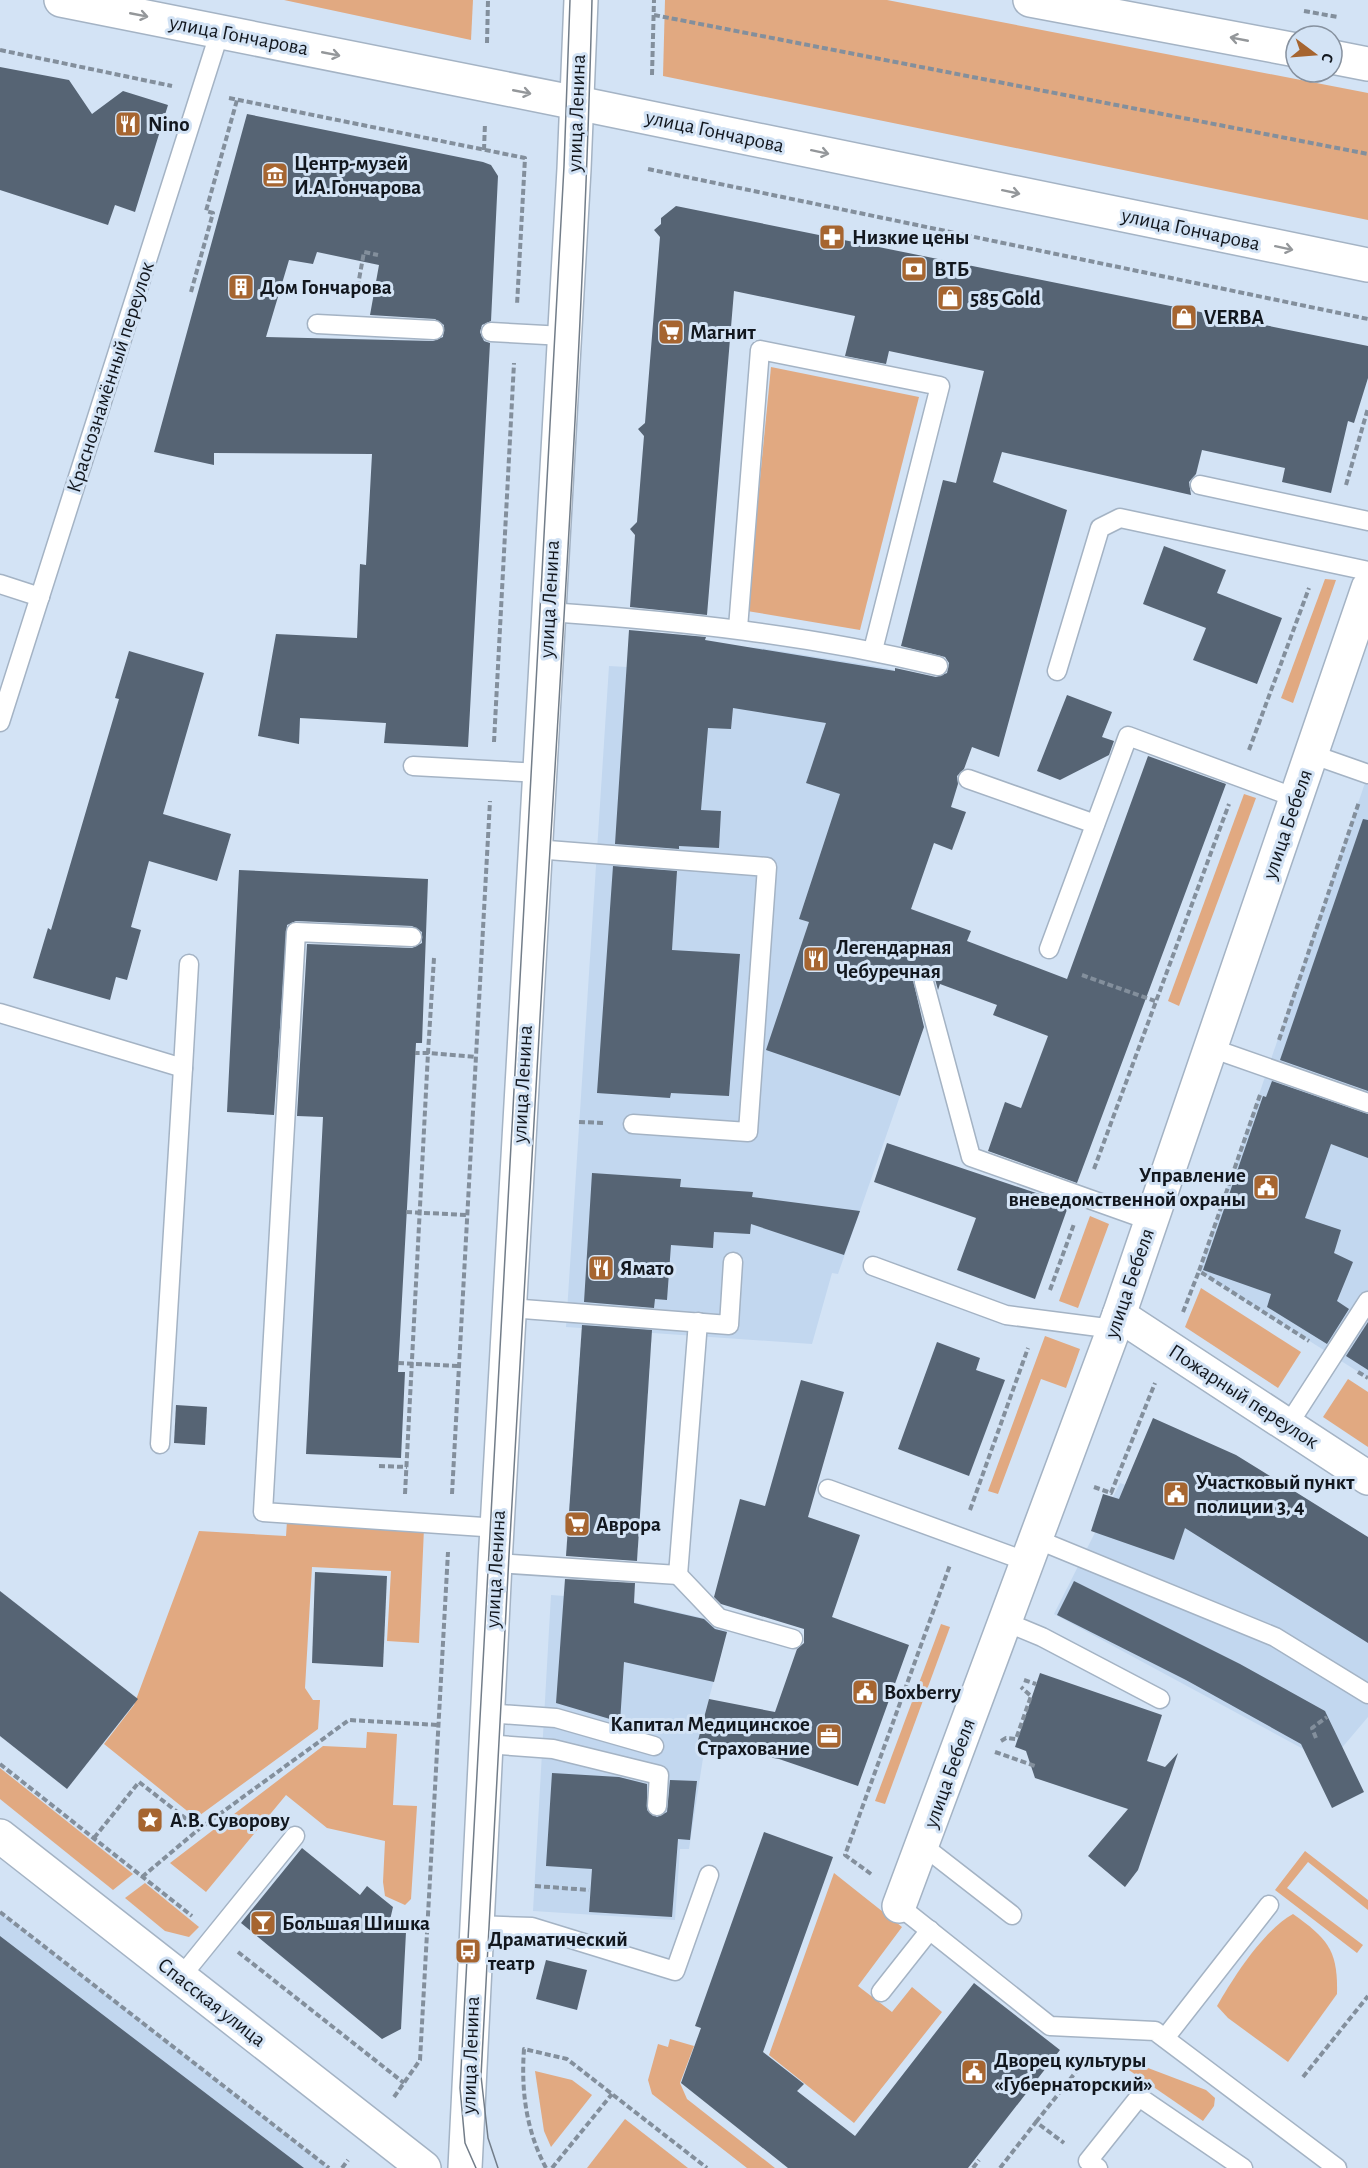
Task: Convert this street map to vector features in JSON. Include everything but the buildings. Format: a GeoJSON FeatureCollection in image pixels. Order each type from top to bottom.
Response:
{"type":"FeatureCollection","features":[{"type":"Feature","properties":{"kind":"street","name":"улица Гончарова"},"geometry":{"type":"LineString","coordinates":[[61,0],[1368,265]]}},
{"type":"Feature","properties":{"kind":"street","name":"улица Ленина"},"geometry":{"type":"LineString","coordinates":[[465,2168],[486,1729],[581,0]]}},
{"type":"Feature","properties":{"kind":"street"},"geometry":{"type":"LineString","coordinates":[[1030,0],[1284,48]]}},
{"type":"Feature","properties":{"kind":"street"},"geometry":{"type":"LineString","coordinates":[[1344,59],[1368,63]]}},
{"type":"Feature","properties":{"kind":"street","name":"улица Бебеля"},"geometry":{"type":"LineString","coordinates":[[901,1901],[1116,1322],[1368,588]]}},
{"type":"Feature","properties":{"kind":"street","name":"Пожарный переулок"},"geometry":{"type":"LineString","coordinates":[[1116,1322],[1169,1348],[1368,1478]]}},
{"type":"Feature","properties":{"kind":"street","name":"Спасская улица"},"geometry":{"type":"LineString","coordinates":[[0,1836],[424,2168]]}},
{"type":"Feature","properties":{"kind":"lane","name":"Краснознамённый переулок"},"geometry":{"type":"LineString","coordinates":[[0,722],[220,31]]}},
{"type":"Feature","properties":{"kind":"lane"},"geometry":{"type":"LineString","coordinates":[[317,324],[434,330]]}},
{"type":"Feature","properties":{"kind":"lane"},"geometry":{"type":"LineString","coordinates":[[490,332],[564,336]]}},
{"type":"Feature","properties":{"kind":"lane"},"geometry":{"type":"LineString","coordinates":[[738,628],[760,350],[940,386],[873,650]]}},
{"type":"Feature","properties":{"kind":"lane"},"geometry":{"type":"LineString","coordinates":[[1200,485],[1368,521]]}},
{"type":"Feature","properties":{"kind":"lane"},"geometry":{"type":"LineString","coordinates":[[1057,671],[1100,528],[1120,518],[1368,572]]}},
{"type":"Feature","properties":{"kind":"lane"},"geometry":{"type":"LineString","coordinates":[[0,584],[40,597]]}},
{"type":"Feature","properties":{"kind":"lane"},"geometry":{"type":"LineString","coordinates":[[549,612],[738,628],[873,650],[938,666]]}},
{"type":"Feature","properties":{"kind":"lane"},"geometry":{"type":"LineString","coordinates":[[1049,949],[1128,735],[1296,798]]}},
{"type":"Feature","properties":{"kind":"lane"},"geometry":{"type":"LineString","coordinates":[[1311,754],[1368,774]]}},
{"type":"Feature","properties":{"kind":"lane"},"geometry":{"type":"LineString","coordinates":[[413,766],[540,773]]}},
{"type":"Feature","properties":{"kind":"lane"},"geometry":{"type":"LineString","coordinates":[[968,779],[1095,824]]}},
{"type":"Feature","properties":{"kind":"lane"},"geometry":{"type":"LineString","coordinates":[[535,849],[767,867],[748,1132],[633,1124]]}},
{"type":"Feature","properties":{"kind":"lane"},"geometry":{"type":"LineString","coordinates":[[412,937],[296,932],[263,1512],[498,1528]]}},
{"type":"Feature","properties":{"kind":"lane"},"geometry":{"type":"LineString","coordinates":[[160,1444],[189,964]]}},
{"type":"Feature","properties":{"kind":"lane"},"geometry":{"type":"LineString","coordinates":[[924,982],[971,1157],[1151,1221]]}},
{"type":"Feature","properties":{"kind":"lane"},"geometry":{"type":"LineString","coordinates":[[0,1013],[183,1068]]}},
{"type":"Feature","properties":{"kind":"lane"},"geometry":{"type":"LineString","coordinates":[[1210,1048],[1368,1103]]}},
{"type":"Feature","properties":{"kind":"lane"},"geometry":{"type":"LineString","coordinates":[[510,1308],[729,1325],[734,1262]]}},
{"type":"Feature","properties":{"kind":"lane"},"geometry":{"type":"LineString","coordinates":[[873,1266],[1006,1315],[1039,1319],[1116,1322]]}},
{"type":"Feature","properties":{"kind":"lane"},"geometry":{"type":"LineString","coordinates":[[1288,1425],[1368,1300]]}},
{"type":"Feature","properties":{"kind":"lane"},"geometry":{"type":"LineString","coordinates":[[678,1575],[698,1322]]}},
{"type":"Feature","properties":{"kind":"lane"},"geometry":{"type":"LineString","coordinates":[[828,1489],[960,1537],[1032,1550],[1275,1637],[1368,1694]]}},
{"type":"Feature","properties":{"kind":"lane"},"geometry":{"type":"LineString","coordinates":[[495,1563],[678,1575],[719,1617],[793,1639]]}},
{"type":"Feature","properties":{"kind":"lane"},"geometry":{"type":"LineString","coordinates":[[1005,1622],[1042,1637],[1160,1699]]}},
{"type":"Feature","properties":{"kind":"lane"},"geometry":{"type":"LineString","coordinates":[[486,1729],[556,1718],[654,1746]]}},
{"type":"Feature","properties":{"kind":"lane"},"geometry":{"type":"LineString","coordinates":[[486,1729],[553,1749],[658,1775],[657,1806]]}},
{"type":"Feature","properties":{"kind":"lane"},"geometry":{"type":"LineString","coordinates":[[180,1978],[296,1836]]}},
{"type":"Feature","properties":{"kind":"lane"},"geometry":{"type":"LineString","coordinates":[[922,1845],[1012,1915]]}},
{"type":"Feature","properties":{"kind":"lane"},"geometry":{"type":"LineString","coordinates":[[476,1925],[532,1928],[675,1971],[709,1875]]}},
{"type":"Feature","properties":{"kind":"lane"},"geometry":{"type":"LineString","coordinates":[[901,1901],[930,1930],[1050,2026],[1155,2031],[1337,2168]]}},
{"type":"Feature","properties":{"kind":"lane"},"geometry":{"type":"LineString","coordinates":[[1165,2038],[1269,1905]]}},
{"type":"Feature","properties":{"kind":"lane"},"geometry":{"type":"LineString","coordinates":[[881,1992],[930,1930]]}},
{"type":"Feature","properties":{"kind":"lane"},"geometry":{"type":"LineString","coordinates":[[1093,2164],[1139,2097],[1243,2168]]}},
{"type":"Feature","properties":{"kind":"path"},"geometry":{"type":"LineString","coordinates":[[487,43],[488,0]]}},
{"type":"Feature","properties":{"kind":"path"},"geometry":{"type":"LineString","coordinates":[[652,75],[654,0]]}},
{"type":"Feature","properties":{"kind":"path"},"geometry":{"type":"LineString","coordinates":[[654,15],[1368,154]]}},
{"type":"Feature","properties":{"kind":"path"},"geometry":{"type":"LineString","coordinates":[[0,50],[525,158],[420,2060],[392,2099]]}},
{"type":"Feature","properties":{"kind":"path"},"geometry":{"type":"LineString","coordinates":[[191,292],[213,213],[206,211],[237,100]]}},
{"type":"Feature","properties":{"kind":"path"},"geometry":{"type":"LineString","coordinates":[[484,150],[485,123]]}},
{"type":"Feature","properties":{"kind":"path"},"geometry":{"type":"LineString","coordinates":[[648,169],[1368,319]]}},
{"type":"Feature","properties":{"kind":"path"},"geometry":{"type":"LineString","coordinates":[[361,268],[364,252],[378,255]]}},
{"type":"Feature","properties":{"kind":"path"},"geometry":{"type":"LineString","coordinates":[[1336,514],[1368,408]]}},
{"type":"Feature","properties":{"kind":"path"},"geometry":{"type":"LineString","coordinates":[[901,1901],[845,1855],[1155,1001],[1318,561]]}},
{"type":"Feature","properties":{"kind":"path"},"geometry":{"type":"LineString","coordinates":[[1060,1476],[1111,1493],[1199,1271],[1368,774]]}},
{"type":"Feature","properties":{"kind":"path"},"geometry":{"type":"LineString","coordinates":[[404,1521],[435,938],[412,937]]}},
{"type":"Feature","properties":{"kind":"path"},"geometry":{"type":"LineString","coordinates":[[1082,975],[1155,1001]]}},
{"type":"Feature","properties":{"kind":"path"},"geometry":{"type":"LineString","coordinates":[[415,1053],[476,1056]]}},
{"type":"Feature","properties":{"kind":"path"},"geometry":{"type":"LineString","coordinates":[[406,1212],[467,1215]]}},
{"type":"Feature","properties":{"kind":"path"},"geometry":{"type":"LineString","coordinates":[[1199,1271],[1368,1378]]}},
{"type":"Feature","properties":{"kind":"path"},"geometry":{"type":"LineString","coordinates":[[398,1363],[459,1366]]}},
{"type":"Feature","properties":{"kind":"path"},"geometry":{"type":"LineString","coordinates":[[379,1466],[407,1467]]}},
{"type":"Feature","properties":{"kind":"path"},"geometry":{"type":"LineString","coordinates":[[995,1752],[1002,1740],[1016,1739],[1031,1696],[1021,1689],[1022,1676],[1036,1684]]}},
{"type":"Feature","properties":{"kind":"path"},"geometry":{"type":"LineString","coordinates":[[1316,1738],[1312,1728],[1327,1717]]}},
{"type":"Feature","properties":{"kind":"path"},"geometry":{"type":"LineString","coordinates":[[142,1876],[200,1829],[349,1720],[438,1725]]}},
{"type":"Feature","properties":{"kind":"path"},"geometry":{"type":"LineString","coordinates":[[1003,1755],[1035,1766]]}},
{"type":"Feature","properties":{"kind":"path"},"geometry":{"type":"LineString","coordinates":[[94,1838],[140,1782],[200,1829]]}},
{"type":"Feature","properties":{"kind":"path"},"geometry":{"type":"LineString","coordinates":[[535,1887],[589,1890]]}},
{"type":"Feature","properties":{"kind":"path"},"geometry":{"type":"LineString","coordinates":[[0,1912],[328,2168]]}},
{"type":"Feature","properties":{"kind":"path"},"geometry":{"type":"LineString","coordinates":[[1303,2077],[1368,1996]]}},
{"type":"Feature","properties":{"kind":"path"},"geometry":{"type":"LineString","coordinates":[[546,2168],[537,2152],[524,2101],[524,2049],[567,2059],[705,2168]]}},
{"type":"Feature","properties":{"kind":"path"},"geometry":{"type":"LineString","coordinates":[[1000,2168],[1078,2070]]}},
{"type":"Feature","properties":{"kind":"path"},"geometry":{"type":"LineString","coordinates":[[552,2168],[612,2094]]}},
{"type":"Feature","properties":{"kind":"path"},"geometry":{"type":"LineString","coordinates":[[1036,2122],[1093,2164]]}},
{"type":"Feature","properties":{"kind":"path"},"geometry":{"type":"LineString","coordinates":[[342,2168],[348,2160]]}},
{"type":"Feature","properties":{"kind":"path"},"geometry":{"type":"LineString","coordinates":[[973,2168],[979,2160]]}},
{"type":"Feature","properties":{"kind":"shaded area"},"geometry":{"type":"Polygon","coordinates":[[[284,0],[473,0],[471,40],[284,0]]]}},
{"type":"Feature","properties":{"kind":"shaded area"},"geometry":{"type":"Polygon","coordinates":[[[665,0],[887,0],[1284,77],[1284,84],[1321,84],[1368,93],[1368,220],[663,76],[665,0]]]}},
{"type":"Feature","properties":{"kind":"shaded area"},"geometry":{"type":"Polygon","coordinates":[[[771,367],[919,397],[860,630],[747,611],[771,367]]]}},
{"type":"Feature","properties":{"kind":"shaded area"},"geometry":{"type":"Polygon","coordinates":[[[1325,579],[1336,580],[1293,703],[1281,698],[1325,579]]]}},
{"type":"Feature","properties":{"kind":"shaded area"},"geometry":{"type":"Polygon","coordinates":[[[701,644],[760,648],[886,668],[949,686],[818,1068],[900,1096],[838,1274],[832,1273],[812,1344],[566,1327],[609,666],[699,671],[701,644]]]}},
{"type":"Feature","properties":{"kind":"shaded area"},"geometry":{"type":"Polygon","coordinates":[[[1368,774],[1368,1378],[1199,1271],[1368,774]]]}},
{"type":"Feature","properties":{"kind":"shaded area"},"geometry":{"type":"Polygon","coordinates":[[[1244,794],[1256,798],[1179,1006],[1168,1001],[1244,794]]]}},
{"type":"Feature","properties":{"kind":"shaded area"},"geometry":{"type":"Polygon","coordinates":[[[1090,1216],[1109,1224],[1078,1308],[1059,1301],[1090,1216]]]}},
{"type":"Feature","properties":{"kind":"shaded area"},"geometry":{"type":"Polygon","coordinates":[[[1201,1288],[1301,1352],[1278,1388],[1185,1327],[1201,1288]]]}},
{"type":"Feature","properties":{"kind":"shaded area"},"geometry":{"type":"Polygon","coordinates":[[[1045,1336],[1080,1349],[1066,1388],[1041,1379],[998,1494],[988,1491],[1045,1336]]]}},
{"type":"Feature","properties":{"kind":"shaded area"},"geometry":{"type":"Polygon","coordinates":[[[1348,1379],[1368,1392],[1368,1447],[1323,1417],[1348,1379]]]}},
{"type":"Feature","properties":{"kind":"shaded area"},"geometry":{"type":"Polygon","coordinates":[[[1120,1483],[1245,1524],[1368,1603],[1368,1717],[1329,1763],[1054,1614],[1120,1483]]]}},
{"type":"Feature","properties":{"kind":"shaded area"},"geometry":{"type":"Polygon","coordinates":[[[287,1521],[424,1528],[419,1643],[387,1641],[391,1571],[312,1567],[305,1688],[313,1700],[320,1700],[318,1729],[196,1818],[104,1744],[134,1705],[199,1531],[286,1536],[287,1521]]]}},
{"type":"Feature","properties":{"kind":"shaded area"},"geometry":{"type":"Polygon","coordinates":[[[551,1595],[629,1601],[729,1624],[697,1743],[705,1745],[689,1849],[680,1849],[675,1920],[533,1911],[551,1595]]]}},
{"type":"Feature","properties":{"kind":"shaded area"},"geometry":{"type":"Polygon","coordinates":[[[941,1624],[950,1627],[885,1804],[875,1801],[941,1624]]]}},
{"type":"Feature","properties":{"kind":"shaded area"},"geometry":{"type":"Polygon","coordinates":[[[367,1732],[397,1734],[393,1805],[417,1806],[411,1899],[405,1905],[385,1896],[383,1882],[385,1841],[327,1828],[286,1795],[206,1892],[170,1863],[323,1746],[366,1748],[367,1732]]]}},
{"type":"Feature","properties":{"kind":"shaded area"},"geometry":{"type":"Polygon","coordinates":[[[0,1768],[133,1874],[113,1890],[0,1799],[0,1768]]]}},
{"type":"Feature","properties":{"kind":"shaded area"},"geometry":{"type":"Polygon","coordinates":[[[1305,1851],[1368,1900],[1368,1910],[1308,1862],[1287,1888],[1363,1945],[1357,1953],[1275,1890],[1305,1851]]]}},
{"type":"Feature","properties":{"kind":"shaded area"},"geometry":{"type":"Polygon","coordinates":[[[834,1873],[902,1927],[858,1986],[892,2012],[912,1987],[942,2012],[854,2123],[769,2055],[834,1873]]]}},
{"type":"Feature","properties":{"kind":"shaded area"},"geometry":{"type":"Polygon","coordinates":[[[145,1883],[199,1927],[189,1937],[165,1931],[125,1898],[145,1883]]]}},
{"type":"Feature","properties":{"kind":"shaded area"},"geometry":{"type":"Polygon","coordinates":[[[0,1912],[329,2168],[0,2168],[0,1912]]]}},
{"type":"Feature","properties":{"kind":"shaded area"},"geometry":{"type":"Polygon","coordinates":[[[1293,1914],[1323,1939],[1333,1956],[1337,1994],[1288,2062],[1228,2018],[1217,2006],[1232,1981],[1261,1942],[1282,1921],[1293,1914]]]}},
{"type":"Feature","properties":{"kind":"shaded area"},"geometry":{"type":"Polygon","coordinates":[[[670,2039],[694,2046],[680,2083],[687,2099],[775,2168],[747,2168],[652,2094],[648,2080],[658,2044],[668,2047],[670,2039]]]}},
{"type":"Feature","properties":{"kind":"shaded area"},"geometry":{"type":"Polygon","coordinates":[[[1127,2060],[1206,2090],[1215,2098],[1214,2106],[1203,2121],[1123,2066],[1127,2060]]]}},
{"type":"Feature","properties":{"kind":"shaded area"},"geometry":{"type":"Polygon","coordinates":[[[535,2071],[572,2080],[592,2095],[551,2147],[544,2131],[535,2071]]]}},
{"type":"Feature","properties":{"kind":"shaded area"},"geometry":{"type":"Polygon","coordinates":[[[625,2119],[688,2168],[587,2168],[625,2119]]]}},
{"type":"Feature","properties":{"kind":"tram line"},"geometry":{"type":"LineString","coordinates":[[476,2168],[465,2143],[460,2088],[564,166],[570,0]]}},
{"type":"Feature","properties":{"kind":"tram line"},"geometry":{"type":"LineString","coordinates":[[498,2168],[488,2138],[481,2076],[519,1372],[572,475],[584,238],[592,0]]}},
{"type":"Feature","properties":{"kind":"place","name":"Nino"},"geometry":{"type":"Point","coordinates":[128,124]}},
{"type":"Feature","properties":{"kind":"place","name":"Центр-музей И.А.Гончарова"},"geometry":{"type":"Point","coordinates":[275,175]}},
{"type":"Feature","properties":{"kind":"place","name":"Низкие цены"},"geometry":{"type":"Point","coordinates":[832,237]}},
{"type":"Feature","properties":{"kind":"place","name":"ВТБ"},"geometry":{"type":"Point","coordinates":[914,269]}},
{"type":"Feature","properties":{"kind":"place","name":"Дом Гончарова"},"geometry":{"type":"Point","coordinates":[241,287]}},
{"type":"Feature","properties":{"kind":"place","name":"585 Gold"},"geometry":{"type":"Point","coordinates":[950,298]}},
{"type":"Feature","properties":{"kind":"place","name":"VERBA"},"geometry":{"type":"Point","coordinates":[1184,317]}},
{"type":"Feature","properties":{"kind":"place","name":"Магнит"},"geometry":{"type":"Point","coordinates":[671,332]}},
{"type":"Feature","properties":{"kind":"place","name":"Легендарная Чебуречная"},"geometry":{"type":"Point","coordinates":[816,959]}},
{"type":"Feature","properties":{"kind":"place","name":"Управление вневедомственной охраны"},"geometry":{"type":"Point","coordinates":[1266,1187]}},
{"type":"Feature","properties":{"kind":"place","name":"Ямато"},"geometry":{"type":"Point","coordinates":[601,1268]}},
{"type":"Feature","properties":{"kind":"place","name":"Участковый пункт полиции 3, 4"},"geometry":{"type":"Point","coordinates":[1176,1494]}},
{"type":"Feature","properties":{"kind":"place","name":"Аврора"},"geometry":{"type":"Point","coordinates":[577,1524]}},
{"type":"Feature","properties":{"kind":"place","name":"Boxberry"},"geometry":{"type":"Point","coordinates":[865,1692]}},
{"type":"Feature","properties":{"kind":"place","name":"Капитал Медицинское Страхование"},"geometry":{"type":"Point","coordinates":[829,1736]}},
{"type":"Feature","properties":{"kind":"place","name":"А.В. Суворову"},"geometry":{"type":"Point","coordinates":[150,1820]}},
{"type":"Feature","properties":{"kind":"place","name":"Большая Шишка"},"geometry":{"type":"Point","coordinates":[263,1923]}},
{"type":"Feature","properties":{"kind":"place","name":"Драматический театр"},"geometry":{"type":"Point","coordinates":[468,1951]}},
{"type":"Feature","properties":{"kind":"place","name":"Дворец культуры «Губернаторский»"},"geometry":{"type":"Point","coordinates":[974,2072]}}]}
